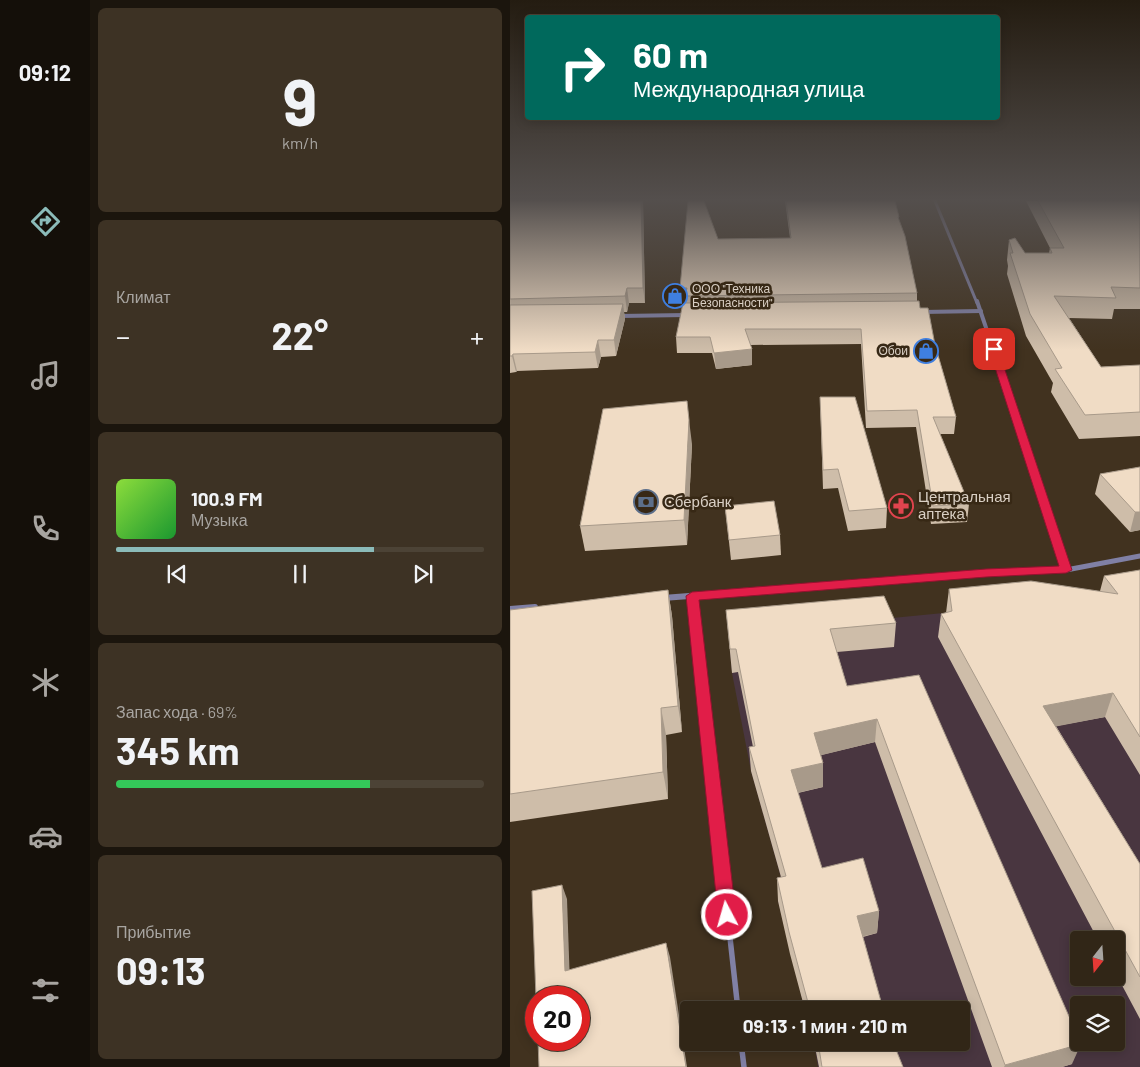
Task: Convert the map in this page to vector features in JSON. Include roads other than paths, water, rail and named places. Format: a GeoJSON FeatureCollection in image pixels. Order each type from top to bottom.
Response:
{"type":"FeatureCollection","features":[{"type":"Feature","properties":{"kind":"street"},"geometry":{"type":"LineString","coordinates":[[956,251],[981,311],[1066,570]]}},
{"type":"Feature","properties":{"kind":"street"},"geometry":{"type":"LineString","coordinates":[[912,312],[981,311]]}},
{"type":"Feature","properties":{"kind":"street"},"geometry":{"type":"LineString","coordinates":[[618,316],[687,315]]}},
{"type":"Feature","properties":{"kind":"street"},"geometry":{"type":"LineString","coordinates":[[658,598],[986,573],[1066,570],[1140,556]]}},
{"type":"Feature","properties":{"kind":"street"},"geometry":{"type":"LineString","coordinates":[[510,609],[540,607]]}},
{"type":"Feature","properties":{"kind":"lane"},"geometry":{"type":"LineString","coordinates":[[692,596],[737,1001]]}},
{"type":"Feature","properties":{"kind":"lane"},"geometry":{"type":"LineString","coordinates":[[742,1051],[744,1067]]}},
{"type":"Feature","properties":{"kind":"place","name":"ООО \"Техника Безопасности\""},"geometry":{"type":"Point","coordinates":[675,296]}},
{"type":"Feature","properties":{"kind":"place","name":"Обои"},"geometry":{"type":"Point","coordinates":[926,351]}},
{"type":"Feature","properties":{"kind":"place","name":"Сбербанк"},"geometry":{"type":"Point","coordinates":[646,502]}},
{"type":"Feature","properties":{"kind":"place","name":"Центральная аптека"},"geometry":{"type":"Point","coordinates":[901,506]}}]}
